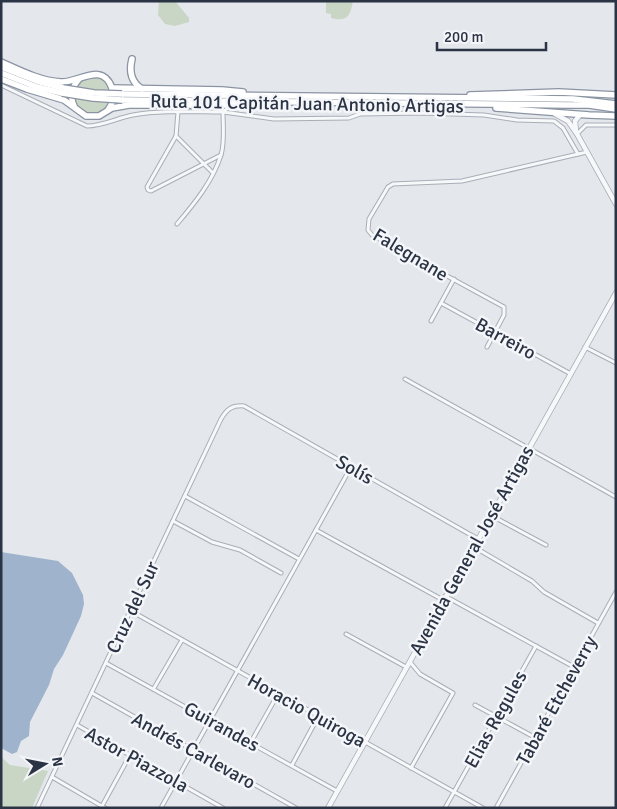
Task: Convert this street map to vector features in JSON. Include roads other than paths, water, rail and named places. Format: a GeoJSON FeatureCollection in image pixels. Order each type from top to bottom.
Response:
{"type":"FeatureCollection","features":[{"type":"Feature","properties":{"kind":"highway"},"geometry":{"type":"LineString","coordinates":[[132,58],[133,80],[135,84],[144,90]]}},
{"type":"Feature","properties":{"kind":"highway"},"geometry":{"type":"LineString","coordinates":[[1,62],[31,74],[60,82],[79,78],[87,74],[97,74],[108,81],[112,88],[114,99],[108,110]]}},
{"type":"Feature","properties":{"kind":"highway","name":"Ruta 101 Capitán Juan Antonio Artigas"},"geometry":{"type":"LineString","coordinates":[[1,67],[63,91]]}},
{"type":"Feature","properties":{"kind":"highway","name":"Ruta 101 Capitán Juan Antonio Artigas"},"geometry":{"type":"LineString","coordinates":[[1,72],[36,86],[93,98],[264,99],[466,104],[472,107],[616,116]]}},
{"type":"Feature","properties":{"kind":"highway"},"geometry":{"type":"LineString","coordinates":[[1,78],[27,89],[64,100],[86,116],[98,116],[116,107],[129,105],[230,105],[264,99],[259,93],[222,90],[112,88]]}},
{"type":"Feature","properties":{"kind":"highway"},"geometry":{"type":"LineString","coordinates":[[75,108],[71,92],[79,78]]}},
{"type":"Feature","properties":{"kind":"highway","name":"Ruta 101 Capitán Juan Antonio Artigas"},"geometry":{"type":"LineString","coordinates":[[264,99],[456,98],[465,95],[542,92],[616,95]]}},
{"type":"Feature","properties":{"kind":"highway"},"geometry":{"type":"LineString","coordinates":[[456,98],[573,99],[616,104]]}},
{"type":"Feature","properties":{"kind":"highway"},"geometry":{"type":"LineString","coordinates":[[466,104],[589,106],[616,109]]}},
{"type":"Feature","properties":{"kind":"street"},"geometry":{"type":"LineString","coordinates":[[1,85],[87,126],[95,126],[130,115],[178,112],[223,112],[274,119],[349,118],[360,114],[484,115],[517,120],[554,121],[563,128],[578,154]]}},
{"type":"Feature","properties":{"kind":"street"},"geometry":{"type":"LineString","coordinates":[[177,224],[195,203],[213,174],[223,146],[223,112],[230,105]]}},
{"type":"Feature","properties":{"kind":"street"},"geometry":{"type":"LineString","coordinates":[[178,112],[176,136],[147,187],[148,190],[151,191],[221,155]]}},
{"type":"Feature","properties":{"kind":"street"},"geometry":{"type":"LineString","coordinates":[[551,112],[565,118],[577,134],[616,204]]}},
{"type":"Feature","properties":{"kind":"street"},"geometry":{"type":"LineString","coordinates":[[577,134],[576,121],[580,115]]}},
{"type":"Feature","properties":{"kind":"street"},"geometry":{"type":"LineString","coordinates":[[98,116],[102,124]]}},
{"type":"Feature","properties":{"kind":"street"},"geometry":{"type":"LineString","coordinates":[[577,134],[586,125],[616,125]]}},
{"type":"Feature","properties":{"kind":"street"},"geometry":{"type":"LineString","coordinates":[[176,136],[213,174]]}},
{"type":"Feature","properties":{"kind":"street","name":"Falegnane"},"geometry":{"type":"LineString","coordinates":[[487,347],[505,312],[504,307],[372,235],[368,230],[369,219],[388,187],[393,184],[462,181],[587,152]]}},
{"type":"Feature","properties":{"kind":"street"},"geometry":{"type":"LineString","coordinates":[[432,321],[454,279]]}},
{"type":"Feature","properties":{"kind":"street","name":"Avenida General José Artigas"},"geometry":{"type":"LineString","coordinates":[[328,808],[616,293]]}},
{"type":"Feature","properties":{"kind":"street","name":"Barreiro"},"geometry":{"type":"LineString","coordinates":[[441,303],[571,374]]}},
{"type":"Feature","properties":{"kind":"street"},"geometry":{"type":"LineString","coordinates":[[585,347],[616,363]]}},
{"type":"Feature","properties":{"kind":"street"},"geometry":{"type":"LineString","coordinates":[[405,379],[616,497]]}},
{"type":"Feature","properties":{"kind":"street","name":"Solís"},"geometry":{"type":"LineString","coordinates":[[230,408],[244,406],[478,539]]}},
{"type":"Feature","properties":{"kind":"street","name":"Cruz del Sur"},"geometry":{"type":"LineString","coordinates":[[37,808],[221,419],[230,408]]}},
{"type":"Feature","properties":{"kind":"street"},"geometry":{"type":"LineString","coordinates":[[161,808],[351,467]]}},
{"type":"Feature","properties":{"kind":"street"},"geometry":{"type":"LineString","coordinates":[[185,496],[299,560]]}},
{"type":"Feature","properties":{"kind":"street"},"geometry":{"type":"LineString","coordinates":[[491,515],[546,545]]}},
{"type":"Feature","properties":{"kind":"street"},"geometry":{"type":"LineString","coordinates":[[173,521],[212,542],[240,550],[281,573]]}},
{"type":"Feature","properties":{"kind":"street"},"geometry":{"type":"LineString","coordinates":[[316,530],[574,667]]}},
{"type":"Feature","properties":{"kind":"street"},"geometry":{"type":"LineString","coordinates":[[474,547],[532,581],[544,592],[598,623]]}},
{"type":"Feature","properties":{"kind":"street","name":"Tabaré Etcheverry"},"geometry":{"type":"LineString","coordinates":[[496,808],[616,592]]}},
{"type":"Feature","properties":{"kind":"street","name":"Horacio Quiroga"},"geometry":{"type":"LineString","coordinates":[[131,611],[483,808]]}},
{"type":"Feature","properties":{"kind":"street"},"geometry":{"type":"LineString","coordinates":[[346,634],[406,667]]}},
{"type":"Feature","properties":{"kind":"street"},"geometry":{"type":"LineString","coordinates":[[154,688],[182,640]]}},
{"type":"Feature","properties":{"kind":"street","name":"Elias Regules"},"geometry":{"type":"LineString","coordinates":[[445,808],[536,646]]}},
{"type":"Feature","properties":{"kind":"street","name":"Guirandes"},"geometry":{"type":"LineString","coordinates":[[106,662],[337,791]]}},
{"type":"Feature","properties":{"kind":"street"},"geometry":{"type":"LineString","coordinates":[[409,662],[420,674],[453,693],[411,768]]}},
{"type":"Feature","properties":{"kind":"street","name":"Andrés Carlevaro"},"geometry":{"type":"LineString","coordinates":[[91,693],[296,808]]}},
{"type":"Feature","properties":{"kind":"street"},"geometry":{"type":"LineString","coordinates":[[251,742],[278,694]]}},
{"type":"Feature","properties":{"kind":"street"},"geometry":{"type":"LineString","coordinates":[[475,705],[534,738]]}},
{"type":"Feature","properties":{"kind":"street"},"geometry":{"type":"LineString","coordinates":[[292,765],[318,717]]}},
{"type":"Feature","properties":{"kind":"street","name":"Astor Piazzola"},"geometry":{"type":"LineString","coordinates":[[76,725],[176,781],[216,806],[223,808]]}},
{"type":"Feature","properties":{"kind":"street"},"geometry":{"type":"LineString","coordinates":[[52,777],[103,807],[130,755]]}},
{"type":"Feature","properties":{"kind":"water"},"geometry":{"type":"Polygon","coordinates":[[[1,552],[58,561],[72,573],[83,595],[84,604],[81,616],[30,722],[29,736],[21,741],[17,752],[12,754],[1,748],[1,552]]]}}]}
